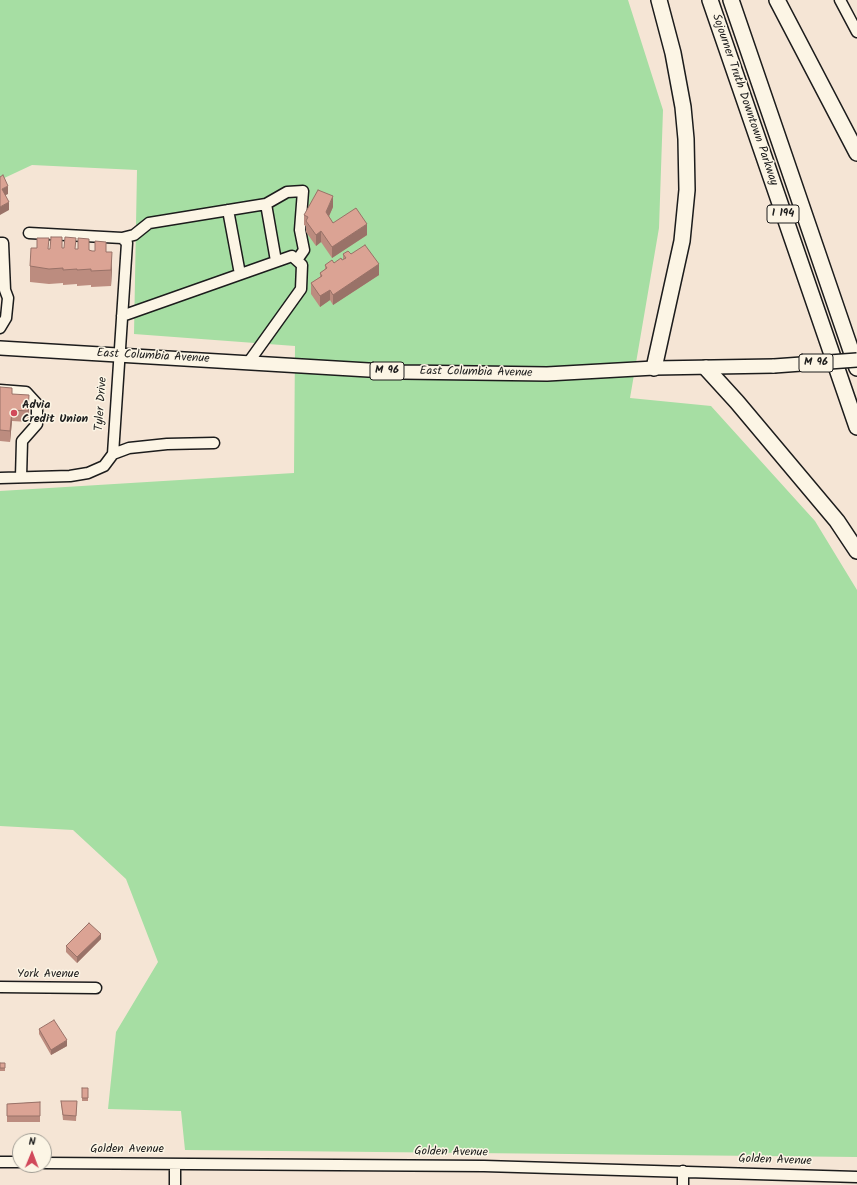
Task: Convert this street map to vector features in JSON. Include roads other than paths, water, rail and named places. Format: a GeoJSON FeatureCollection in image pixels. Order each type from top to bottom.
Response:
{"type":"FeatureCollection","features":[{"type":"Feature","properties":{"kind":"highway"},"geometry":{"type":"LineString","coordinates":[[654,368],[682,241],[687,190],[686,139],[683,107],[673,53],[659,0]]}},
{"type":"Feature","properties":{"kind":"highway","name":"Sojourner Truth Downtown Parkway"},"geometry":{"type":"LineString","coordinates":[[710,0],[857,427]]}},
{"type":"Feature","properties":{"kind":"highway","name":"Sojourner Truth Downtown Parkway"},"geometry":{"type":"LineString","coordinates":[[731,0],[857,368]]}},
{"type":"Feature","properties":{"kind":"highway"},"geometry":{"type":"LineString","coordinates":[[777,0],[857,153]]}},
{"type":"Feature","properties":{"kind":"highway"},"geometry":{"type":"LineString","coordinates":[[706,368],[737,402],[837,521],[857,551]]}},
{"type":"Feature","properties":{"kind":"main road","name":"East Columbia Avenue"},"geometry":{"type":"LineString","coordinates":[[0,348],[402,372],[547,374],[654,368],[774,366],[857,360]]}},
{"type":"Feature","properties":{"kind":"street"},"geometry":{"type":"LineString","coordinates":[[840,0],[857,32]]}},
{"type":"Feature","properties":{"kind":"street"},"geometry":{"type":"LineString","coordinates":[[29,233],[122,238],[134,235],[149,223],[266,204],[287,192],[303,191],[300,230],[304,250],[297,260]]}},
{"type":"Feature","properties":{"kind":"street"},"geometry":{"type":"LineString","coordinates":[[266,204],[276,261]]}},
{"type":"Feature","properties":{"kind":"street"},"geometry":{"type":"LineString","coordinates":[[228,210],[240,274]]}},
{"type":"Feature","properties":{"kind":"street","name":"Tyler Drive"},"geometry":{"type":"LineString","coordinates":[[113,454],[127,243],[122,238]]}},
{"type":"Feature","properties":{"kind":"street"},"geometry":{"type":"LineString","coordinates":[[0,243],[3,243],[2,288],[8,298],[6,318],[0,328]]}},
{"type":"Feature","properties":{"kind":"street"},"geometry":{"type":"LineString","coordinates":[[122,316],[292,256],[302,265],[301,289],[248,363]]}},
{"type":"Feature","properties":{"kind":"street"},"geometry":{"type":"LineString","coordinates":[[0,390],[26,392],[37,404],[37,424],[22,441],[21,477]]}},
{"type":"Feature","properties":{"kind":"street"},"geometry":{"type":"LineString","coordinates":[[0,478],[88,473],[104,466],[113,454],[129,448],[167,444],[214,443]]}},
{"type":"Feature","properties":{"kind":"street","name":"York Avenue"},"geometry":{"type":"LineString","coordinates":[[0,988],[96,988]]}},
{"type":"Feature","properties":{"kind":"street"},"geometry":{"type":"LineString","coordinates":[[0,1162],[12,1162]]}},
{"type":"Feature","properties":{"kind":"street","name":"Golden Avenue"},"geometry":{"type":"LineString","coordinates":[[52,1163],[484,1166],[857,1177]]}},
{"type":"Feature","properties":{"kind":"street"},"geometry":{"type":"LineString","coordinates":[[175,1164],[175,1185]]}},
{"type":"Feature","properties":{"kind":"street"},"geometry":{"type":"LineString","coordinates":[[683,1171],[683,1185]]}},
{"type":"Feature","properties":{"kind":"place","name":"Advia Credit Union"},"geometry":{"type":"Point","coordinates":[14,413]}}]}
